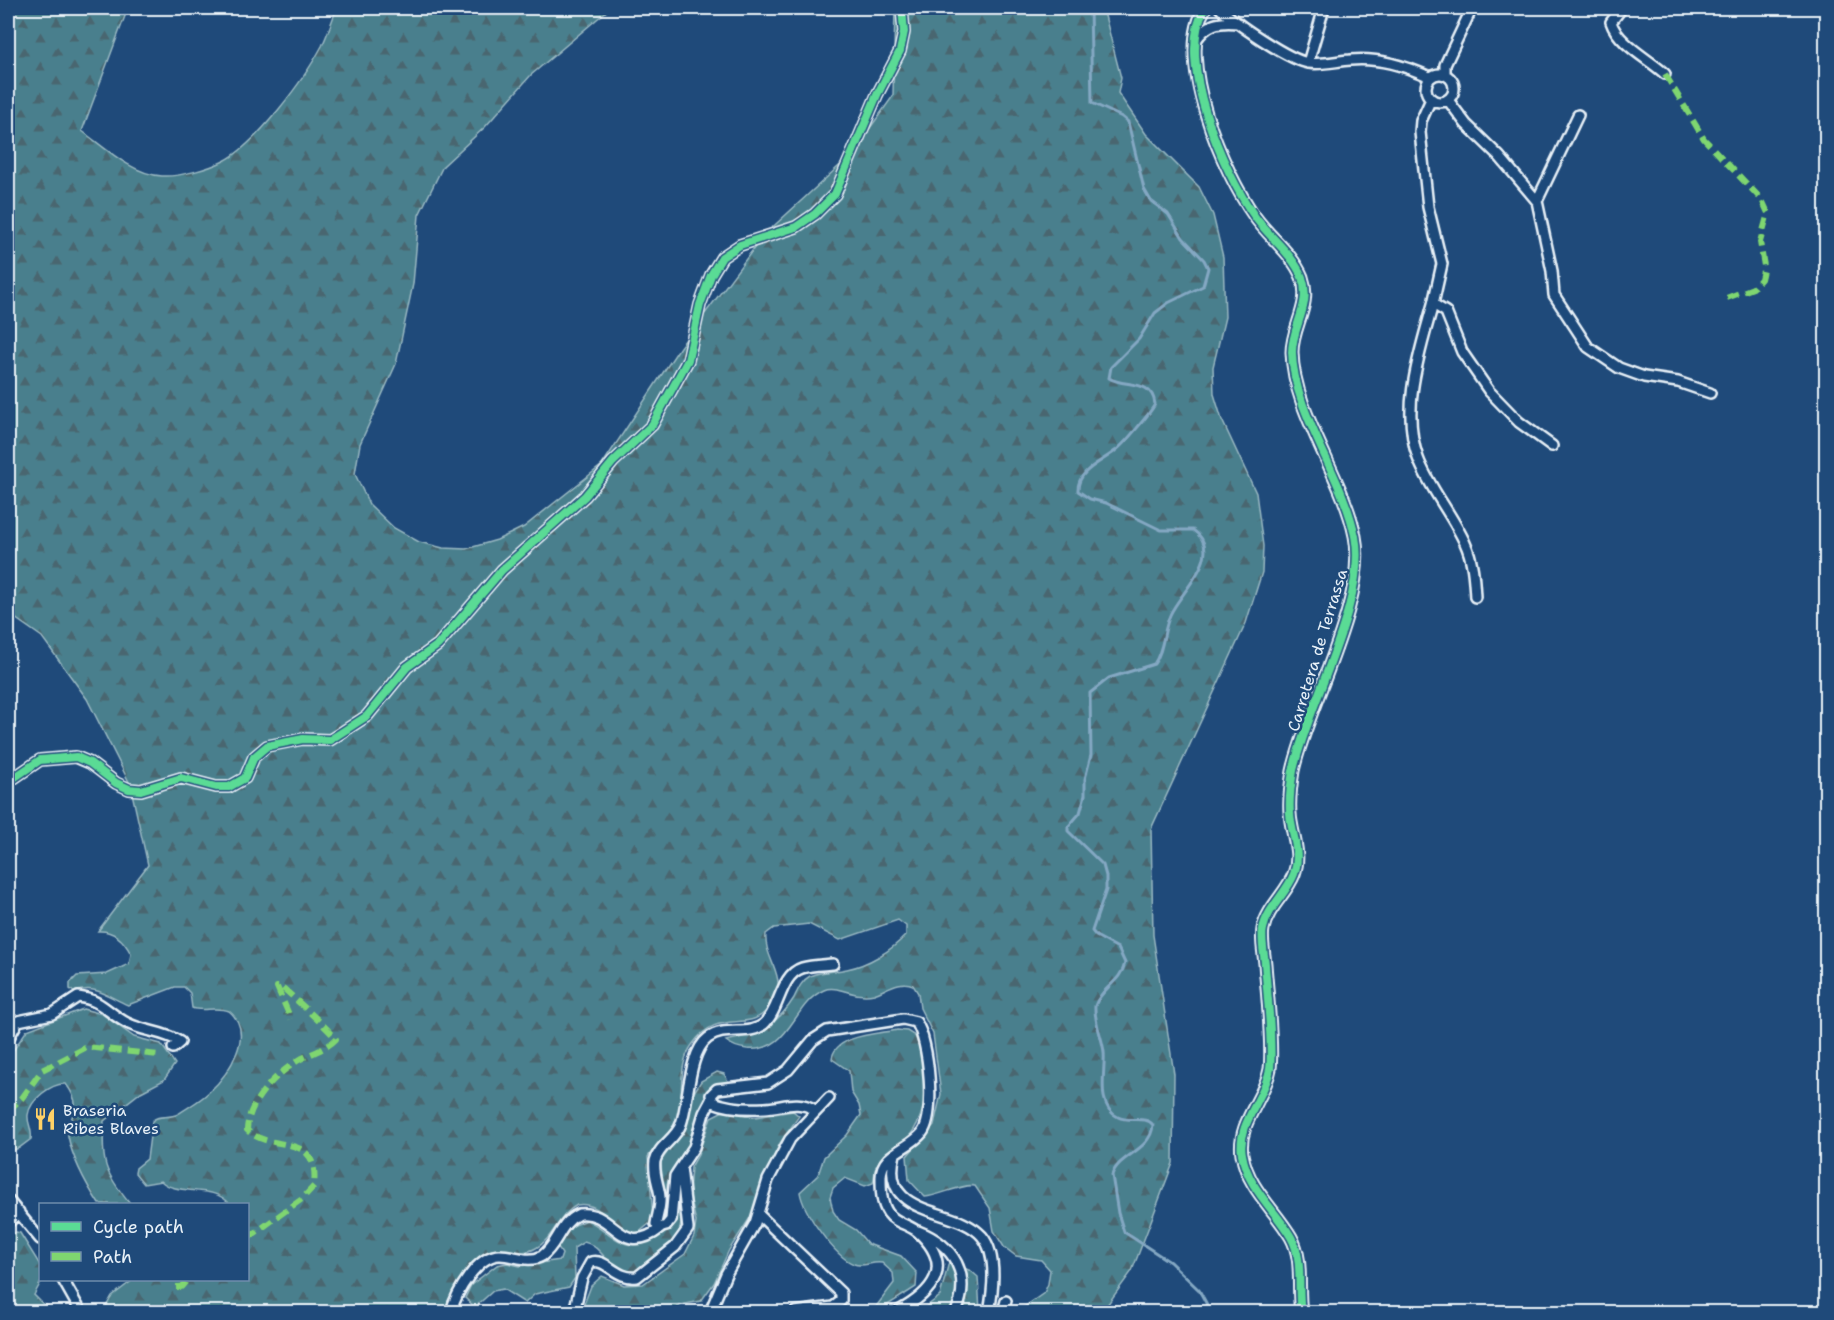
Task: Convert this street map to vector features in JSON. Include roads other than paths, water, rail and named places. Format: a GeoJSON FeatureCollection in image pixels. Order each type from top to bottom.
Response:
{"type":"FeatureCollection","features":[{"type":"Feature","properties":{"kind":"street"},"geometry":{"type":"LineString","coordinates":[[8,782],[40,760],[76,757],[90,763],[116,783],[129,789],[141,790],[181,778],[216,787],[229,787],[245,778],[255,757],[267,746],[303,739],[330,740],[367,716],[407,667],[438,645],[502,570],[585,496],[613,462],[649,429],[688,360],[700,305],[711,275],[722,257],[740,245],[796,226],[816,214],[835,194],[881,86],[900,51],[904,32],[902,8]]}},
{"type":"Feature","properties":{"kind":"street","name":"Carretera de Terrassa"},"geometry":{"type":"LineString","coordinates":[[1205,8],[1200,17],[1195,42],[1204,106],[1215,144],[1228,175],[1256,219],[1293,260],[1303,280],[1305,308],[1292,348],[1296,383],[1332,468],[1355,532],[1358,551],[1357,573],[1341,628],[1293,770],[1289,812],[1298,860],[1293,878],[1263,928],[1270,1067],[1264,1091],[1242,1137],[1242,1152],[1252,1185],[1292,1238],[1298,1253],[1301,1312]]}},
{"type":"Feature","properties":{"kind":"street"},"geometry":{"type":"LineString","coordinates":[[1220,8],[1285,55],[1308,63],[1374,60],[1409,68],[1430,77],[1445,74],[1452,79],[1454,88],[1448,100]]}},
{"type":"Feature","properties":{"kind":"street"},"geometry":{"type":"LineString","coordinates":[[1308,63],[1324,8]]}},
{"type":"Feature","properties":{"kind":"street"},"geometry":{"type":"LineString","coordinates":[[1445,74],[1445,65],[1472,8]]}},
{"type":"Feature","properties":{"kind":"street"},"geometry":{"type":"LineString","coordinates":[[1622,8],[1611,22],[1613,27],[1632,47],[1665,74]]}},
{"type":"Feature","properties":{"kind":"street"},"geometry":{"type":"LineString","coordinates":[[1195,42],[1212,24],[1223,22],[1240,24]]}},
{"type":"Feature","properties":{"kind":"street"},"geometry":{"type":"LineString","coordinates":[[1430,77],[1426,86],[1431,99],[1421,121],[1420,132],[1428,207],[1442,264],[1414,384],[1412,430],[1418,458],[1466,545],[1473,570],[1475,597]]}},
{"type":"Feature","properties":{"kind":"street"},"geometry":{"type":"LineString","coordinates":[[1431,99],[1439,102],[1448,100]]}},
{"type":"Feature","properties":{"kind":"street"},"geometry":{"type":"LineString","coordinates":[[1448,100],[1466,124],[1499,156],[1537,201],[1552,270],[1554,296],[1588,346],[1618,368],[1644,377],[1678,382],[1710,393]]}},
{"type":"Feature","properties":{"kind":"street"},"geometry":{"type":"LineString","coordinates":[[1537,201],[1578,115]]}},
{"type":"Feature","properties":{"kind":"street"},"geometry":{"type":"LineString","coordinates":[[1433,304],[1446,312],[1462,352],[1489,392],[1519,422],[1552,446]]}},
{"type":"Feature","properties":{"kind":"street"},"geometry":{"type":"LineString","coordinates":[[661,1228],[656,1224],[660,1199],[655,1171],[656,1158],[681,1126],[685,1098],[701,1045],[708,1037],[722,1031],[751,1030],[762,1025],[772,1014],[795,972],[806,967],[833,964]]}},
{"type":"Feature","properties":{"kind":"street"},"geometry":{"type":"LineString","coordinates":[[8,1039],[18,1021],[52,1014],[78,997],[102,1003],[128,1024],[170,1035],[180,1042],[173,1048]]}},
{"type":"Feature","properties":{"kind":"street"},"geometry":{"type":"LineString","coordinates":[[451,1312],[461,1289],[485,1260],[495,1255],[532,1259],[541,1256],[551,1247],[564,1225],[579,1214],[593,1215],[620,1234],[633,1239],[645,1238],[671,1220],[675,1176],[694,1147],[702,1118],[711,1100],[711,1093],[717,1089],[756,1086],[774,1079],[788,1070],[813,1040],[823,1033],[911,1019],[921,1029],[926,1050],[928,1117],[922,1133],[895,1154],[882,1169],[884,1205],[894,1219],[945,1246],[956,1259],[962,1284],[956,1312]]}},
{"type":"Feature","properties":{"kind":"street"},"geometry":{"type":"LineString","coordinates":[[710,1312],[726,1274],[758,1214],[766,1185],[790,1139],[815,1110],[829,1098]]}},
{"type":"Feature","properties":{"kind":"street"},"geometry":{"type":"LineString","coordinates":[[711,1100],[719,1105],[753,1109],[798,1103],[815,1110]]}},
{"type":"Feature","properties":{"kind":"street"},"geometry":{"type":"LineString","coordinates":[[895,1154],[894,1175],[905,1198],[918,1208],[964,1224],[984,1239],[992,1271],[989,1312]]}},
{"type":"Feature","properties":{"kind":"street"},"geometry":{"type":"LineString","coordinates":[[574,1312],[582,1278],[591,1262],[601,1262],[624,1277],[637,1277],[658,1262],[684,1237],[689,1220],[681,1165]]}},
{"type":"Feature","properties":{"kind":"street"},"geometry":{"type":"LineString","coordinates":[[8,1200],[39,1238]]}},
{"type":"Feature","properties":{"kind":"street"},"geometry":{"type":"LineString","coordinates":[[8,1223],[19,1212]]}},
{"type":"Feature","properties":{"kind":"street"},"geometry":{"type":"LineString","coordinates":[[758,1214],[835,1285],[842,1296],[841,1301],[833,1307],[795,1312]]}},
{"type":"Feature","properties":{"kind":"street"},"geometry":{"type":"LineString","coordinates":[[897,1312],[928,1293],[936,1278],[934,1256],[913,1229]]}},
{"type":"Feature","properties":{"kind":"street"},"geometry":{"type":"LineString","coordinates":[[64,1281],[81,1312]]}},
{"type":"Feature","properties":{"kind":"street"},"geometry":{"type":"LineString","coordinates":[[1003,1312],[1006,1301]]}},
{"type":"Feature","properties":{"kind":"waterway"},"geometry":{"type":"LineString","coordinates":[[1090,8],[1092,103],[1128,122],[1144,189],[1151,201],[1168,214],[1183,238],[1204,260],[1208,268],[1203,286],[1168,303],[1155,313],[1139,339],[1111,367],[1109,378],[1149,390],[1155,404],[1119,448],[1086,472],[1078,491],[1090,499],[1106,503],[1161,530],[1193,530],[1202,539],[1205,550],[1198,573],[1170,615],[1160,653],[1154,664],[1109,678],[1090,693],[1091,755],[1085,779],[1085,795],[1080,813],[1068,827],[1068,831],[1103,865],[1106,890],[1092,931],[1096,936],[1118,948],[1125,963],[1123,970],[1102,994],[1095,1006],[1104,1052],[1103,1088],[1106,1105],[1111,1112],[1122,1119],[1146,1120],[1153,1125],[1147,1141],[1121,1162],[1112,1175],[1118,1213],[1124,1232],[1170,1262],[1199,1290],[1211,1312]]}},
{"type":"Feature","properties":{"kind":"place","name":"Braseria Ribes Blaves"},"geometry":{"type":"Point","coordinates":[45,1119]}}]}
